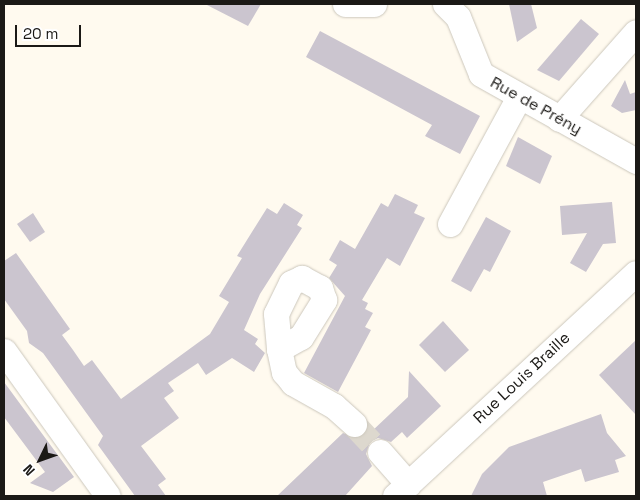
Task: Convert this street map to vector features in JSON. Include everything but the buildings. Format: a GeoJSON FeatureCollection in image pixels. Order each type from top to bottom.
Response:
{"type":"FeatureCollection","features":[{"type":"Feature","properties":{"kind":"street"},"geometry":{"type":"LineString","coordinates":[[345,4],[374,4]]}},
{"type":"Feature","properties":{"kind":"street","name":"Rue de Prény"},"geometry":{"type":"LineString","coordinates":[[445,4],[458,17],[481,74],[519,98],[636,161]]}},
{"type":"Feature","properties":{"kind":"street"},"geometry":{"type":"LineString","coordinates":[[559,119],[636,32]]}},
{"type":"Feature","properties":{"kind":"street"},"geometry":{"type":"LineString","coordinates":[[450,224],[519,98]]}},
{"type":"Feature","properties":{"kind":"street","name":"Rue Louis Braille"},"geometry":{"type":"LineString","coordinates":[[380,452],[402,490],[636,273]]}},
{"type":"Feature","properties":{"kind":"street"},"geometry":{"type":"LineString","coordinates":[[279,349],[288,378],[354,424]]}},
{"type":"Feature","properties":{"kind":"street"},"geometry":{"type":"LineString","coordinates":[[4,352],[108,496]]}},
{"type":"Feature","properties":{"kind":"tunnel"},"geometry":{"type":"LineString","coordinates":[[354,424],[380,452]]}}]}
